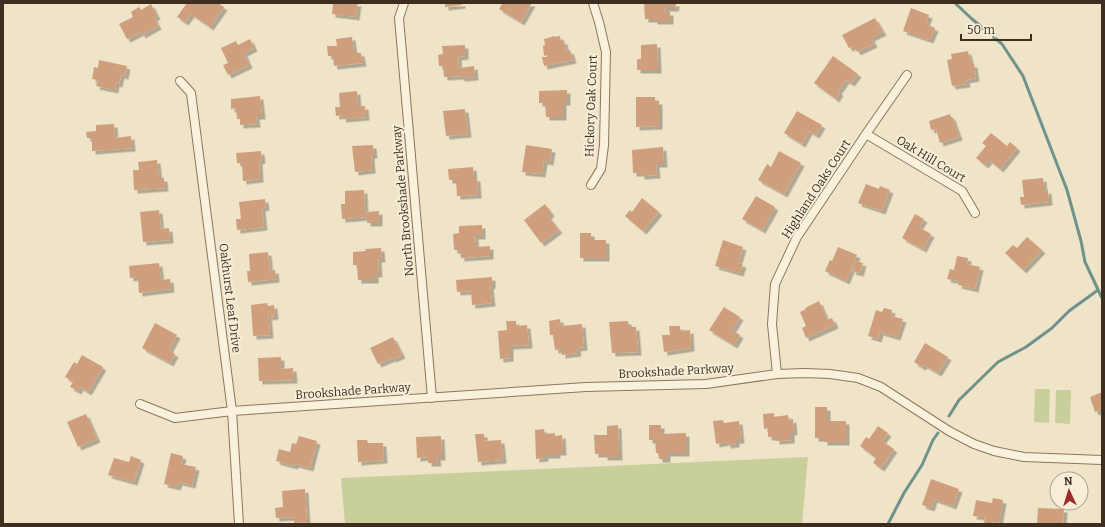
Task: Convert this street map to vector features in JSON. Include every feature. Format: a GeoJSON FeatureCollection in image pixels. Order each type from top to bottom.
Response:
{"type":"FeatureCollection","features":[{"type":"Feature","properties":{"kind":"street","name":"North Brookshade Parkway"},"geometry":{"type":"LineString","coordinates":[[404,3],[399,18],[432,398]]}},
{"type":"Feature","properties":{"kind":"street","name":"Hickory Oak Court"},"geometry":{"type":"LineString","coordinates":[[591,185],[600,169],[604,145],[606,52],[593,3]]}},
{"type":"Feature","properties":{"kind":"street","name":"Highland Oaks Court"},"geometry":{"type":"LineString","coordinates":[[777,374],[772,324],[775,284],[798,237],[907,75]]}},
{"type":"Feature","properties":{"kind":"street","name":"Oakhurst Leaf Drive"},"geometry":{"type":"LineString","coordinates":[[180,80],[191,93],[232,411],[239,524]]}},
{"type":"Feature","properties":{"kind":"street","name":"Oak Hill Court"},"geometry":{"type":"LineString","coordinates":[[866,134],[962,191],[975,213]]}},
{"type":"Feature","properties":{"kind":"street","name":"Brookshade Parkway"},"geometry":{"type":"LineString","coordinates":[[140,404],[175,418],[232,411],[586,387],[706,384],[777,374],[824,374],[858,378],[881,387],[949,431],[974,444],[994,451],[1024,457],[1102,460]]}},
{"type":"Feature","properties":{"kind":"green space"},"geometry":{"type":"Polygon","coordinates":[[[1035,389],[1050,389],[1049,423],[1034,422],[1035,389]]]}},
{"type":"Feature","properties":{"kind":"green space"},"geometry":{"type":"Polygon","coordinates":[[[1056,390],[1071,390],[1070,424],[1055,423],[1056,390]]]}},
{"type":"Feature","properties":{"kind":"green space"},"geometry":{"type":"Polygon","coordinates":[[[808,457],[802,524],[345,524],[341,478],[808,457]]]}},
{"type":"Feature","properties":{"kind":"building"},"geometry":{"type":"Polygon","coordinates":[[[187,3],[218,3],[224,7],[210,27],[191,14],[185,22],[177,17],[187,3]]]}},
{"type":"Feature","properties":{"kind":"building"},"geometry":{"type":"Polygon","coordinates":[[[333,3],[358,3],[356,17],[332,14],[333,3]]]}},
{"type":"Feature","properties":{"kind":"building"},"geometry":{"type":"Polygon","coordinates":[[[445,3],[462,3],[462,5],[445,7],[445,3]]]}},
{"type":"Feature","properties":{"kind":"building"},"geometry":{"type":"Polygon","coordinates":[[[501,3],[532,3],[521,22],[499,9],[502,4],[501,3]]]}},
{"type":"Feature","properties":{"kind":"building"},"geometry":{"type":"Polygon","coordinates":[[[644,3],[676,3],[676,5],[675,8],[665,8],[666,12],[670,12],[670,21],[654,21],[654,19],[645,19],[644,3]]]}},
{"type":"Feature","properties":{"kind":"building"},"geometry":{"type":"Polygon","coordinates":[[[151,4],[157,16],[154,18],[158,26],[142,35],[141,32],[127,39],[119,24],[133,17],[131,12],[139,7],[141,10],[151,4]]]}},
{"type":"Feature","properties":{"kind":"building"},"geometry":{"type":"Polygon","coordinates":[[[911,8],[929,15],[926,24],[935,28],[930,40],[903,31],[911,8]]]}},
{"type":"Feature","properties":{"kind":"building"},"geometry":{"type":"Polygon","coordinates":[[[875,18],[883,32],[871,38],[874,44],[857,52],[854,46],[849,48],[842,35],[875,18]]]}},
{"type":"Feature","properties":{"kind":"building"},"geometry":{"type":"Polygon","coordinates":[[[560,36],[561,41],[564,41],[566,51],[570,50],[573,60],[544,66],[542,57],[547,57],[547,55],[544,56],[544,39],[560,36]]]}},
{"type":"Feature","properties":{"kind":"building"},"geometry":{"type":"Polygon","coordinates":[[[352,37],[354,53],[361,53],[363,63],[334,66],[333,56],[328,56],[327,46],[337,46],[336,39],[352,37]]]}},
{"type":"Feature","properties":{"kind":"building"},"geometry":{"type":"Polygon","coordinates":[[[250,39],[254,48],[244,53],[249,65],[228,75],[223,65],[228,63],[221,48],[236,41],[238,45],[250,39]]]}},
{"type":"Feature","properties":{"kind":"building"},"geometry":{"type":"Polygon","coordinates":[[[657,44],[658,70],[637,70],[637,59],[641,59],[641,45],[657,44]]]}},
{"type":"Feature","properties":{"kind":"building"},"geometry":{"type":"Polygon","coordinates":[[[465,45],[465,56],[458,57],[459,68],[474,66],[475,77],[444,77],[443,66],[439,66],[438,55],[443,54],[442,46],[465,45]]]}},
{"type":"Feature","properties":{"kind":"building"},"geometry":{"type":"Polygon","coordinates":[[[968,51],[971,64],[974,64],[976,78],[966,80],[967,84],[952,86],[947,60],[952,59],[951,54],[968,51]]]}},
{"type":"Feature","properties":{"kind":"building"},"geometry":{"type":"Polygon","coordinates":[[[833,56],[858,74],[851,83],[846,80],[838,91],[840,92],[836,99],[814,83],[833,56]]]}},
{"type":"Feature","properties":{"kind":"building"},"geometry":{"type":"Polygon","coordinates":[[[99,60],[127,66],[125,76],[121,75],[119,84],[116,83],[115,90],[96,86],[98,80],[92,79],[94,67],[98,68],[99,60]]]}},
{"type":"Feature","properties":{"kind":"building"},"geometry":{"type":"Polygon","coordinates":[[[567,90],[567,102],[563,102],[563,117],[546,117],[545,103],[539,103],[539,91],[567,90]]]}},
{"type":"Feature","properties":{"kind":"building"},"geometry":{"type":"Polygon","coordinates":[[[357,91],[358,106],[365,106],[366,117],[343,119],[342,115],[336,116],[335,107],[340,107],[339,93],[357,91]]]}},
{"type":"Feature","properties":{"kind":"building"},"geometry":{"type":"Polygon","coordinates":[[[260,96],[262,116],[256,116],[257,124],[240,125],[240,119],[237,119],[236,108],[231,109],[231,99],[260,96]]]}},
{"type":"Feature","properties":{"kind":"building"},"geometry":{"type":"Polygon","coordinates":[[[636,97],[655,97],[655,101],[659,101],[659,126],[636,127],[636,97]]]}},
{"type":"Feature","properties":{"kind":"building"},"geometry":{"type":"Polygon","coordinates":[[[465,109],[468,134],[446,136],[443,111],[465,109]]]}},
{"type":"Feature","properties":{"kind":"building"},"geometry":{"type":"Polygon","coordinates":[[[797,111],[822,125],[816,135],[809,131],[802,144],[784,133],[797,111]]]}},
{"type":"Feature","properties":{"kind":"building"},"geometry":{"type":"Polygon","coordinates":[[[950,114],[959,137],[940,143],[936,129],[931,130],[929,121],[950,114]]]}},
{"type":"Feature","properties":{"kind":"building"},"geometry":{"type":"Polygon","coordinates":[[[114,124],[115,138],[131,136],[132,148],[92,151],[92,138],[87,138],[86,132],[96,131],[96,125],[114,124]]]}},
{"type":"Feature","properties":{"kind":"building"},"geometry":{"type":"Polygon","coordinates":[[[991,133],[1007,146],[1010,142],[1017,148],[1000,169],[989,160],[985,165],[976,158],[986,146],[982,143],[991,133]]]}},
{"type":"Feature","properties":{"kind":"building"},"geometry":{"type":"Polygon","coordinates":[[[373,145],[374,155],[371,155],[372,170],[355,172],[352,146],[373,145]]]}},
{"type":"Feature","properties":{"kind":"building"},"geometry":{"type":"Polygon","coordinates":[[[526,145],[552,149],[550,162],[544,161],[542,174],[522,172],[526,145]]]}},
{"type":"Feature","properties":{"kind":"building"},"geometry":{"type":"Polygon","coordinates":[[[663,147],[664,164],[656,164],[657,175],[641,176],[641,173],[633,173],[632,150],[663,147]]]}},
{"type":"Feature","properties":{"kind":"building"},"geometry":{"type":"Polygon","coordinates":[[[261,151],[262,160],[259,161],[260,179],[243,181],[242,163],[237,163],[236,153],[261,151]]]}},
{"type":"Feature","properties":{"kind":"building"},"geometry":{"type":"Polygon","coordinates":[[[779,151],[801,163],[784,194],[758,180],[767,164],[771,167],[779,151]]]}},
{"type":"Feature","properties":{"kind":"building"},"geometry":{"type":"Polygon","coordinates":[[[157,160],[159,178],[164,178],[165,188],[134,190],[133,170],[139,170],[138,162],[157,160]]]}},
{"type":"Feature","properties":{"kind":"building"},"geometry":{"type":"Polygon","coordinates":[[[473,167],[474,178],[477,178],[478,195],[457,196],[456,180],[449,180],[448,169],[473,167]]]}},
{"type":"Feature","properties":{"kind":"building"},"geometry":{"type":"Polygon","coordinates":[[[1043,178],[1044,191],[1048,190],[1049,202],[1021,205],[1020,197],[1024,197],[1022,180],[1043,178]]]}},
{"type":"Feature","properties":{"kind":"building"},"geometry":{"type":"Polygon","coordinates":[[[866,184],[879,189],[880,186],[890,190],[882,211],[858,203],[866,184]]]}},
{"type":"Feature","properties":{"kind":"building"},"geometry":{"type":"Polygon","coordinates":[[[364,190],[365,212],[379,211],[379,223],[367,223],[367,217],[342,219],[341,204],[345,204],[345,191],[364,190]]]}},
{"type":"Feature","properties":{"kind":"building"},"geometry":{"type":"Polygon","coordinates":[[[756,196],[775,207],[762,230],[742,219],[756,196]]]}},
{"type":"Feature","properties":{"kind":"building"},"geometry":{"type":"Polygon","coordinates":[[[642,198],[659,212],[643,231],[625,216],[630,210],[632,212],[642,198]]]}},
{"type":"Feature","properties":{"kind":"building"},"geometry":{"type":"Polygon","coordinates":[[[265,199],[266,207],[262,208],[264,227],[237,230],[236,219],[241,219],[239,202],[265,199]]]}},
{"type":"Feature","properties":{"kind":"building"},"geometry":{"type":"Polygon","coordinates":[[[545,204],[551,213],[548,216],[559,230],[541,243],[524,220],[545,204]]]}},
{"type":"Feature","properties":{"kind":"building"},"geometry":{"type":"Polygon","coordinates":[[[159,210],[161,229],[169,228],[170,240],[143,242],[140,212],[159,210]]]}},
{"type":"Feature","properties":{"kind":"building"},"geometry":{"type":"Polygon","coordinates":[[[915,214],[924,219],[919,227],[931,234],[923,249],[902,238],[915,214]]]}},
{"type":"Feature","properties":{"kind":"building"},"geometry":{"type":"Polygon","coordinates":[[[482,225],[482,236],[475,236],[476,247],[490,246],[490,256],[461,258],[460,250],[454,250],[453,234],[459,233],[459,226],[482,225]]]}},
{"type":"Feature","properties":{"kind":"building"},"geometry":{"type":"Polygon","coordinates":[[[580,233],[591,233],[591,240],[606,240],[606,258],[580,258],[580,233]]]}},
{"type":"Feature","properties":{"kind":"building"},"geometry":{"type":"Polygon","coordinates":[[[1027,237],[1042,250],[1023,270],[1005,253],[1013,245],[1017,248],[1027,237]]]}},
{"type":"Feature","properties":{"kind":"building"},"geometry":{"type":"Polygon","coordinates":[[[723,240],[743,247],[738,263],[743,264],[740,273],[715,266],[723,240]]]}},
{"type":"Feature","properties":{"kind":"building"},"geometry":{"type":"Polygon","coordinates":[[[838,247],[857,255],[846,281],[825,271],[830,260],[832,261],[838,247]]]}},
{"type":"Feature","properties":{"kind":"building"},"geometry":{"type":"Polygon","coordinates":[[[381,248],[382,259],[378,259],[379,274],[375,274],[375,280],[358,280],[357,265],[353,265],[353,252],[366,251],[365,249],[381,248]]]}},
{"type":"Feature","properties":{"kind":"building"},"geometry":{"type":"Polygon","coordinates":[[[268,252],[270,271],[275,270],[276,279],[248,282],[247,271],[250,271],[249,254],[268,252]]]}},
{"type":"Feature","properties":{"kind":"building"},"geometry":{"type":"Polygon","coordinates":[[[957,256],[968,258],[967,264],[980,267],[975,289],[958,285],[959,281],[947,279],[950,269],[954,270],[957,256]]]}},
{"type":"Feature","properties":{"kind":"building"},"geometry":{"type":"Polygon","coordinates":[[[855,261],[863,263],[860,273],[852,271],[855,261]]]}},
{"type":"Feature","properties":{"kind":"building"},"geometry":{"type":"Polygon","coordinates":[[[159,263],[161,280],[170,279],[171,289],[139,293],[138,277],[130,278],[129,266],[159,263]]]}},
{"type":"Feature","properties":{"kind":"building"},"geometry":{"type":"Polygon","coordinates":[[[492,277],[492,285],[490,286],[492,303],[472,305],[471,291],[457,292],[456,280],[492,277]]]}},
{"type":"Feature","properties":{"kind":"building"},"geometry":{"type":"Polygon","coordinates":[[[819,301],[827,320],[832,318],[835,325],[806,338],[802,328],[806,326],[800,312],[819,301]]]}},
{"type":"Feature","properties":{"kind":"building"},"geometry":{"type":"Polygon","coordinates":[[[267,303],[268,306],[274,305],[275,316],[269,317],[268,311],[270,335],[253,336],[251,305],[267,303]]]}},
{"type":"Feature","properties":{"kind":"building"},"geometry":{"type":"Polygon","coordinates":[[[724,307],[740,317],[732,330],[740,335],[734,345],[709,330],[724,307]]]}},
{"type":"Feature","properties":{"kind":"building"},"geometry":{"type":"Polygon","coordinates":[[[884,308],[892,310],[891,316],[903,319],[897,337],[880,332],[878,339],[868,336],[876,310],[882,312],[884,308]]]}},
{"type":"Feature","properties":{"kind":"building"},"geometry":{"type":"Polygon","coordinates":[[[560,319],[561,326],[582,324],[584,347],[577,348],[578,353],[562,355],[562,349],[555,350],[553,335],[550,335],[549,321],[560,319]]]}},
{"type":"Feature","properties":{"kind":"building"},"geometry":{"type":"Polygon","coordinates":[[[506,321],[516,321],[516,326],[527,325],[529,345],[510,346],[510,358],[500,359],[498,331],[507,330],[506,321]]]}},
{"type":"Feature","properties":{"kind":"building"},"geometry":{"type":"Polygon","coordinates":[[[628,321],[629,327],[636,327],[638,352],[612,353],[609,322],[628,321]]]}},
{"type":"Feature","properties":{"kind":"building"},"geometry":{"type":"Polygon","coordinates":[[[155,323],[177,335],[169,350],[175,354],[170,363],[142,348],[155,323]]]}},
{"type":"Feature","properties":{"kind":"building"},"geometry":{"type":"Polygon","coordinates":[[[669,326],[680,326],[680,331],[690,330],[691,348],[664,352],[662,335],[670,335],[669,326]]]}},
{"type":"Feature","properties":{"kind":"building"},"geometry":{"type":"Polygon","coordinates":[[[393,337],[402,355],[378,364],[370,348],[393,337]]]}},
{"type":"Feature","properties":{"kind":"building"},"geometry":{"type":"Polygon","coordinates":[[[925,343],[948,357],[938,373],[924,365],[922,367],[914,362],[925,343]]]}},
{"type":"Feature","properties":{"kind":"building"},"geometry":{"type":"Polygon","coordinates":[[[82,355],[103,367],[88,392],[80,387],[78,391],[70,387],[73,382],[65,377],[74,362],[77,364],[82,355]]]}},
{"type":"Feature","properties":{"kind":"building"},"geometry":{"type":"Polygon","coordinates":[[[281,357],[281,369],[293,368],[294,380],[259,381],[258,358],[281,357]]]}},
{"type":"Feature","properties":{"kind":"building"},"geometry":{"type":"Polygon","coordinates":[[[1102,392],[1102,409],[1095,412],[1090,397],[1102,392]]]}},
{"type":"Feature","properties":{"kind":"building"},"geometry":{"type":"Polygon","coordinates":[[[815,407],[827,407],[827,421],[846,421],[846,442],[824,442],[824,438],[815,438],[815,407]]]}},
{"type":"Feature","properties":{"kind":"building"},"geometry":{"type":"Polygon","coordinates":[[[774,413],[774,417],[788,415],[789,420],[793,419],[794,432],[791,432],[791,440],[776,441],[776,437],[768,437],[768,428],[764,429],[763,414],[774,413]]]}},
{"type":"Feature","properties":{"kind":"building"},"geometry":{"type":"Polygon","coordinates":[[[86,414],[97,439],[78,447],[67,422],[86,414]]]}},
{"type":"Feature","properties":{"kind":"building"},"geometry":{"type":"Polygon","coordinates":[[[723,420],[724,423],[739,421],[741,440],[736,440],[736,444],[727,445],[727,442],[716,444],[713,421],[723,420]]]}},
{"type":"Feature","properties":{"kind":"building"},"geometry":{"type":"Polygon","coordinates":[[[618,425],[619,457],[604,457],[604,454],[595,454],[594,435],[607,435],[607,426],[618,425]]]}},
{"type":"Feature","properties":{"kind":"building"},"geometry":{"type":"Polygon","coordinates":[[[649,425],[661,425],[661,434],[686,433],[686,453],[667,453],[667,459],[659,459],[658,453],[656,453],[655,440],[649,440],[649,425]]]}},
{"type":"Feature","properties":{"kind":"building"},"geometry":{"type":"Polygon","coordinates":[[[878,426],[888,433],[882,441],[894,449],[881,468],[873,463],[876,458],[860,446],[866,437],[869,439],[878,426]]]}},
{"type":"Feature","properties":{"kind":"building"},"geometry":{"type":"Polygon","coordinates":[[[544,429],[545,434],[555,433],[555,436],[562,435],[563,452],[557,452],[557,455],[545,455],[545,458],[536,459],[535,430],[544,429]]]}},
{"type":"Feature","properties":{"kind":"building"},"geometry":{"type":"Polygon","coordinates":[[[475,434],[484,434],[485,441],[501,440],[503,460],[478,462],[475,434]]]}},
{"type":"Feature","properties":{"kind":"building"},"geometry":{"type":"Polygon","coordinates":[[[299,436],[317,441],[310,468],[295,464],[294,466],[276,461],[279,449],[290,452],[292,443],[296,444],[299,436]]]}},
{"type":"Feature","properties":{"kind":"building"},"geometry":{"type":"Polygon","coordinates":[[[441,436],[442,457],[437,457],[438,463],[428,463],[428,457],[417,458],[416,437],[441,436]]]}},
{"type":"Feature","properties":{"kind":"building"},"geometry":{"type":"Polygon","coordinates":[[[357,440],[367,440],[368,443],[383,443],[384,460],[358,462],[357,440]]]}},
{"type":"Feature","properties":{"kind":"building"},"geometry":{"type":"Polygon","coordinates":[[[171,453],[183,456],[181,464],[196,467],[192,485],[179,482],[177,487],[164,484],[171,453]]]}},
{"type":"Feature","properties":{"kind":"building"},"geometry":{"type":"Polygon","coordinates":[[[131,456],[141,460],[134,482],[108,475],[114,458],[129,462],[131,456]]]}},
{"type":"Feature","properties":{"kind":"building"},"geometry":{"type":"Polygon","coordinates":[[[931,479],[959,489],[953,506],[934,499],[931,508],[922,505],[931,479]]]}},
{"type":"Feature","properties":{"kind":"building"},"geometry":{"type":"Polygon","coordinates":[[[305,489],[307,522],[294,523],[294,517],[276,518],[275,508],[283,507],[282,491],[305,489]]]}},
{"type":"Feature","properties":{"kind":"building"},"geometry":{"type":"Polygon","coordinates":[[[993,498],[1003,500],[999,523],[992,522],[991,524],[984,524],[985,517],[973,516],[976,500],[992,503],[993,498]]]}},
{"type":"Feature","properties":{"kind":"building"},"geometry":{"type":"Polygon","coordinates":[[[1038,508],[1049,508],[1049,511],[1064,511],[1063,524],[1037,524],[1038,508]]]}},
{"type":"Feature","properties":{"kind":"waterway"},"geometry":{"type":"LineString","coordinates":[[955,3],[1002,44],[1023,76],[1067,190],[1081,241],[1085,262],[1102,298]]}},
{"type":"Feature","properties":{"kind":"waterway"},"geometry":{"type":"LineString","coordinates":[[949,416],[959,400],[998,362],[1026,347],[1052,328],[1069,311],[1098,290]]}},
{"type":"Feature","properties":{"kind":"waterway"},"geometry":{"type":"LineString","coordinates":[[888,524],[904,493],[922,465],[933,440],[938,433]]}}]}
